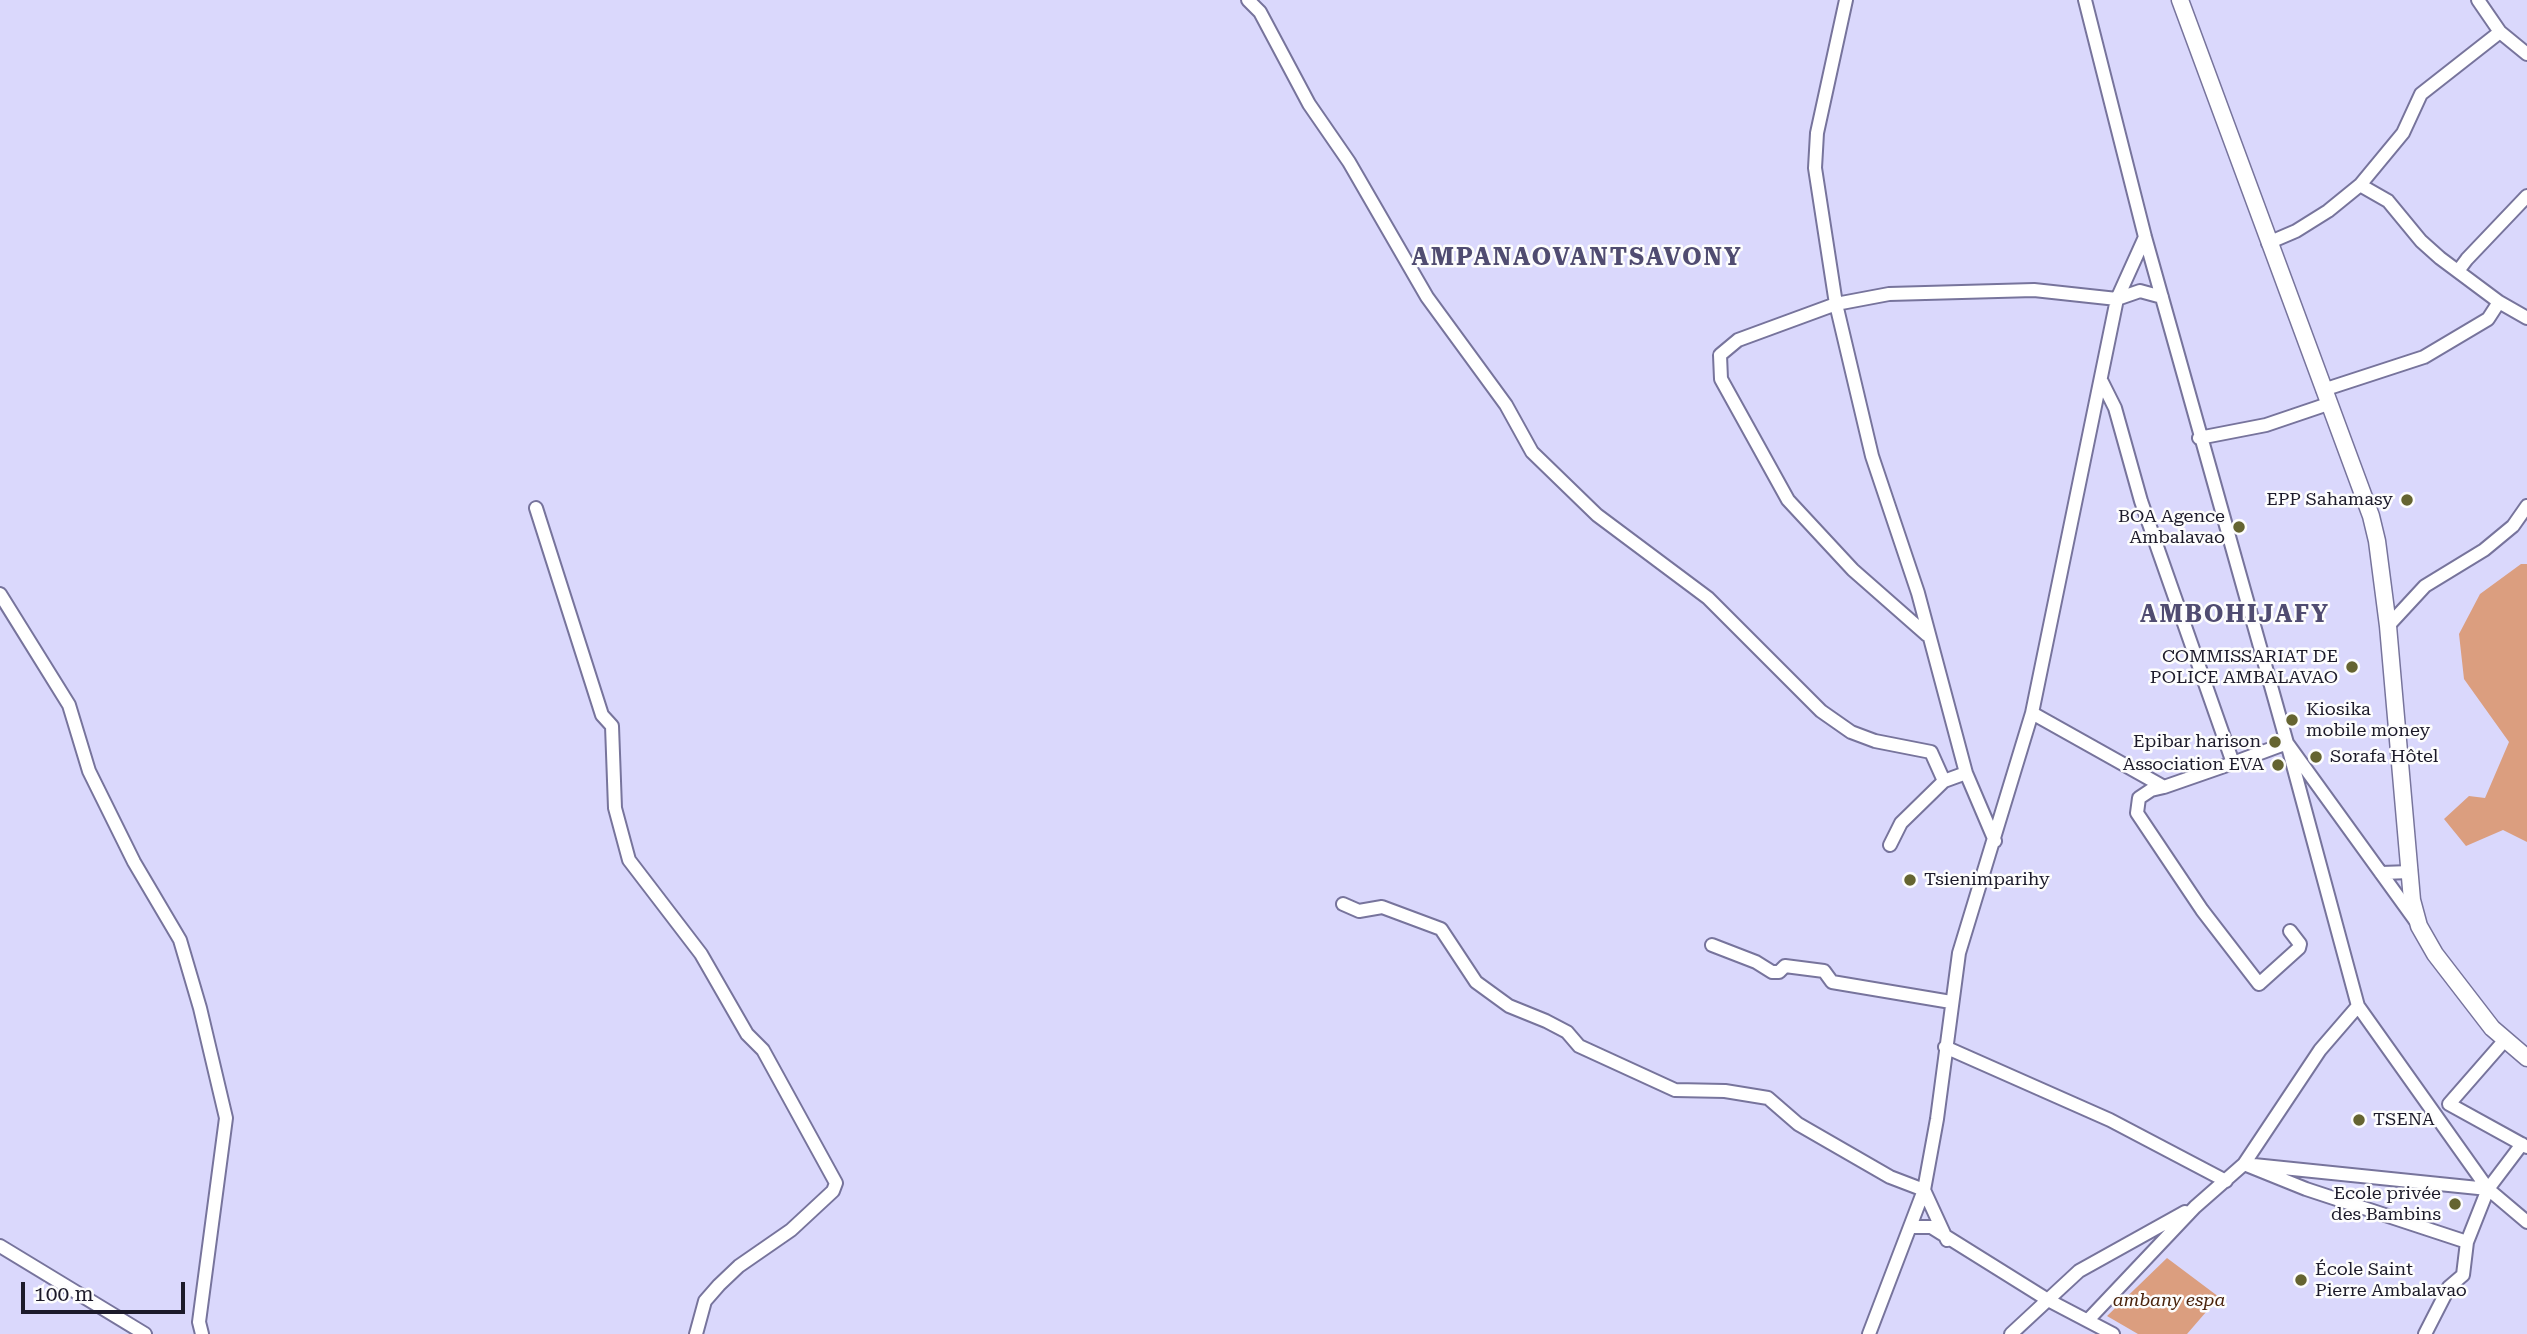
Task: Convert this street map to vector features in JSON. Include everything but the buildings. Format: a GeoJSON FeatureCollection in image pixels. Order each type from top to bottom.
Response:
{"type":"FeatureCollection","features":[{"type":"Feature","properties":{"kind":"main road"},"geometry":{"type":"LineString","coordinates":[[2180,0],[2371,516],[2388,626],[2410,872],[2419,926],[2435,954],[2504,1041],[2527,1058]]}},
{"type":"Feature","properties":{"kind":"street"},"geometry":{"type":"LineString","coordinates":[[1248,0],[1260,12],[1309,104],[1349,162],[1427,297],[1506,405],[1532,452],[1597,515],[1708,598],[1821,711],[1852,732],[1875,741],[1931,752],[1944,781]]}},
{"type":"Feature","properties":{"kind":"street"},"geometry":{"type":"LineString","coordinates":[[1846,0],[1817,133],[1815,168],[1836,304],[1872,456],[1902,541],[1966,772],[1995,841]]}},
{"type":"Feature","properties":{"kind":"street"},"geometry":{"type":"LineString","coordinates":[[2085,0],[2199,438],[2287,743],[2358,1006],[2488,1189],[2527,1222]]}},
{"type":"Feature","properties":{"kind":"street"},"geometry":{"type":"LineString","coordinates":[[2479,0],[2500,32],[2527,54]]}},
{"type":"Feature","properties":{"kind":"street"},"geometry":{"type":"LineString","coordinates":[[2268,243],[2296,231],[2328,211],[2360,185],[2403,133],[2421,94],[2500,32]]}},
{"type":"Feature","properties":{"kind":"street"},"geometry":{"type":"LineString","coordinates":[[2360,185],[2388,201],[2421,241],[2458,271],[2499,302],[2527,318]]}},
{"type":"Feature","properties":{"kind":"street"},"geometry":{"type":"LineString","coordinates":[[2458,271],[2527,196]]}},
{"type":"Feature","properties":{"kind":"street"},"geometry":{"type":"LineString","coordinates":[[1869,1334],[1924,1191],[1937,1119],[1959,953],[2032,713],[2118,299],[2145,237]]}},
{"type":"Feature","properties":{"kind":"street"},"geometry":{"type":"LineString","coordinates":[[1928,635],[1853,570],[1788,500],[1721,379],[1720,355],[1738,340],[1836,304],[1889,294],[1980,289],[2034,290],[2118,299],[2140,291],[2162,297]]}},
{"type":"Feature","properties":{"kind":"street"},"geometry":{"type":"LineString","coordinates":[[2199,438],[2266,425],[2325,397],[2424,357],[2488,319],[2499,302]]}},
{"type":"Feature","properties":{"kind":"street"},"geometry":{"type":"LineString","coordinates":[[2102,382],[2115,408],[2141,501],[2233,763]]}},
{"type":"Feature","properties":{"kind":"street"},"geometry":{"type":"LineString","coordinates":[[536,508],[602,715],[612,726],[615,807],[629,860],[701,954],[747,1034],[763,1050],[836,1183],[833,1191],[791,1230],[739,1266],[719,1284],[705,1301],[696,1334]]}},
{"type":"Feature","properties":{"kind":"street"},"geometry":{"type":"LineString","coordinates":[[2388,626],[2426,586],[2484,550],[2525,513]]}},
{"type":"Feature","properties":{"kind":"street"},"geometry":{"type":"LineString","coordinates":[[0,594],[69,705],[89,771],[134,862],[180,940],[200,1008],[226,1118],[199,1322],[202,1334]]}},
{"type":"Feature","properties":{"kind":"street"},"geometry":{"type":"LineString","coordinates":[[2032,713],[2164,787]]}},
{"type":"Feature","properties":{"kind":"street"},"geometry":{"type":"LineString","coordinates":[[2287,743],[2151,790],[2139,798],[2137,813],[2202,910],[2259,984],[2299,948],[2300,944],[2290,931]]}},
{"type":"Feature","properties":{"kind":"street"},"geometry":{"type":"LineString","coordinates":[[2287,743],[2419,926]]}},
{"type":"Feature","properties":{"kind":"street"},"geometry":{"type":"LineString","coordinates":[[1890,845],[1902,823],[1944,781],[1966,772]]}},
{"type":"Feature","properties":{"kind":"street"},"geometry":{"type":"LineString","coordinates":[[2381,873],[2410,872]]}},
{"type":"Feature","properties":{"kind":"street"},"geometry":{"type":"LineString","coordinates":[[1343,904],[1359,911],[1382,907],[1441,929],[1475,982],[1509,1006],[1567,1032],[1580,1046],[1675,1090],[1724,1091],[1768,1098],[1798,1124],[1842,1146],[1890,1177],[1924,1191],[1947,1240]]}},
{"type":"Feature","properties":{"kind":"street"},"geometry":{"type":"LineString","coordinates":[[1712,945],[1756,962],[1772,972],[1779,972],[1785,965],[1825,971],[1832,982],[1951,1002]]}},
{"type":"Feature","properties":{"kind":"street"},"geometry":{"type":"LineString","coordinates":[[2088,1319],[2195,1207],[2244,1164],[2320,1050],[2358,1006]]}},
{"type":"Feature","properties":{"kind":"street"},"geometry":{"type":"LineString","coordinates":[[2432,1113],[2449,1104],[2504,1041]]}},
{"type":"Feature","properties":{"kind":"street"},"geometry":{"type":"LineString","coordinates":[[1945,1047],[2110,1120],[2226,1181]]}},
{"type":"Feature","properties":{"kind":"street"},"geometry":{"type":"LineString","coordinates":[[2426,1334],[2449,1287],[2463,1275],[2467,1242],[2488,1189],[2525,1146],[2449,1104]]}},
{"type":"Feature","properties":{"kind":"street"},"geometry":{"type":"LineString","coordinates":[[2244,1164],[2488,1189]]}},
{"type":"Feature","properties":{"kind":"street"},"geometry":{"type":"LineString","coordinates":[[2244,1164],[2306,1189],[2467,1242]]}},
{"type":"Feature","properties":{"kind":"street"},"geometry":{"type":"LineString","coordinates":[[2011,1334],[2079,1271],[2195,1207]]}},
{"type":"Feature","properties":{"kind":"street"},"geometry":{"type":"LineString","coordinates":[[1912,1227],[1931,1227],[1947,1240],[2048,1300],[2113,1334]]}},
{"type":"Feature","properties":{"kind":"street"},"geometry":{"type":"LineString","coordinates":[[0,1246],[145,1334]]}},
{"type":"Feature","properties":{"kind":"green space"},"geometry":{"type":"Polygon","coordinates":[[[2521,564],[2527,564],[2527,842],[2503,830],[2466,846],[2444,819],[2469,796],[2485,798],[2509,742],[2464,679],[2459,634],[2480,594],[2521,564]]]}},
{"type":"Feature","properties":{"kind":"green space","name":"ambany espa"},"geometry":{"type":"Polygon","coordinates":[[[2167,1258],[2219,1297],[2187,1334],[2138,1334],[2107,1316],[2167,1258]]]}},
{"type":"Feature","properties":{"kind":"place","name":"EPP Sahamasy"},"geometry":{"type":"Point","coordinates":[2407,500]}},
{"type":"Feature","properties":{"kind":"place","name":"BOA Agence Ambalavao"},"geometry":{"type":"Point","coordinates":[2239,527]}},
{"type":"Feature","properties":{"kind":"place","name":"COMMISSARIAT DE POLICE AMBALAVAO"},"geometry":{"type":"Point","coordinates":[2352,667]}},
{"type":"Feature","properties":{"kind":"place","name":"Kiosika mobile money"},"geometry":{"type":"Point","coordinates":[2292,720]}},
{"type":"Feature","properties":{"kind":"place","name":"Epibar harison"},"geometry":{"type":"Point","coordinates":[2275,742]}},
{"type":"Feature","properties":{"kind":"place","name":"Sorafa Hôtel"},"geometry":{"type":"Point","coordinates":[2316,757]}},
{"type":"Feature","properties":{"kind":"place","name":"Association EVA"},"geometry":{"type":"Point","coordinates":[2278,765]}},
{"type":"Feature","properties":{"kind":"place","name":"Tsienimparihy"},"geometry":{"type":"Point","coordinates":[1910,880]}},
{"type":"Feature","properties":{"kind":"place","name":"TSENA"},"geometry":{"type":"Point","coordinates":[2359,1120]}},
{"type":"Feature","properties":{"kind":"place","name":"Ecole privée des Bambins"},"geometry":{"type":"Point","coordinates":[2455,1204]}},
{"type":"Feature","properties":{"kind":"place","name":"École Saint Pierre Ambalavao"},"geometry":{"type":"Point","coordinates":[2301,1280]}},
{"type":"Feature","properties":{"kind":"district","name":"AMPANAOVANTSAVONY"},"geometry":{"type":"Point","coordinates":[1577,258]}},
{"type":"Feature","properties":{"kind":"district","name":"AMBOHIJAFY"},"geometry":{"type":"Point","coordinates":[2235,615]}}]}
